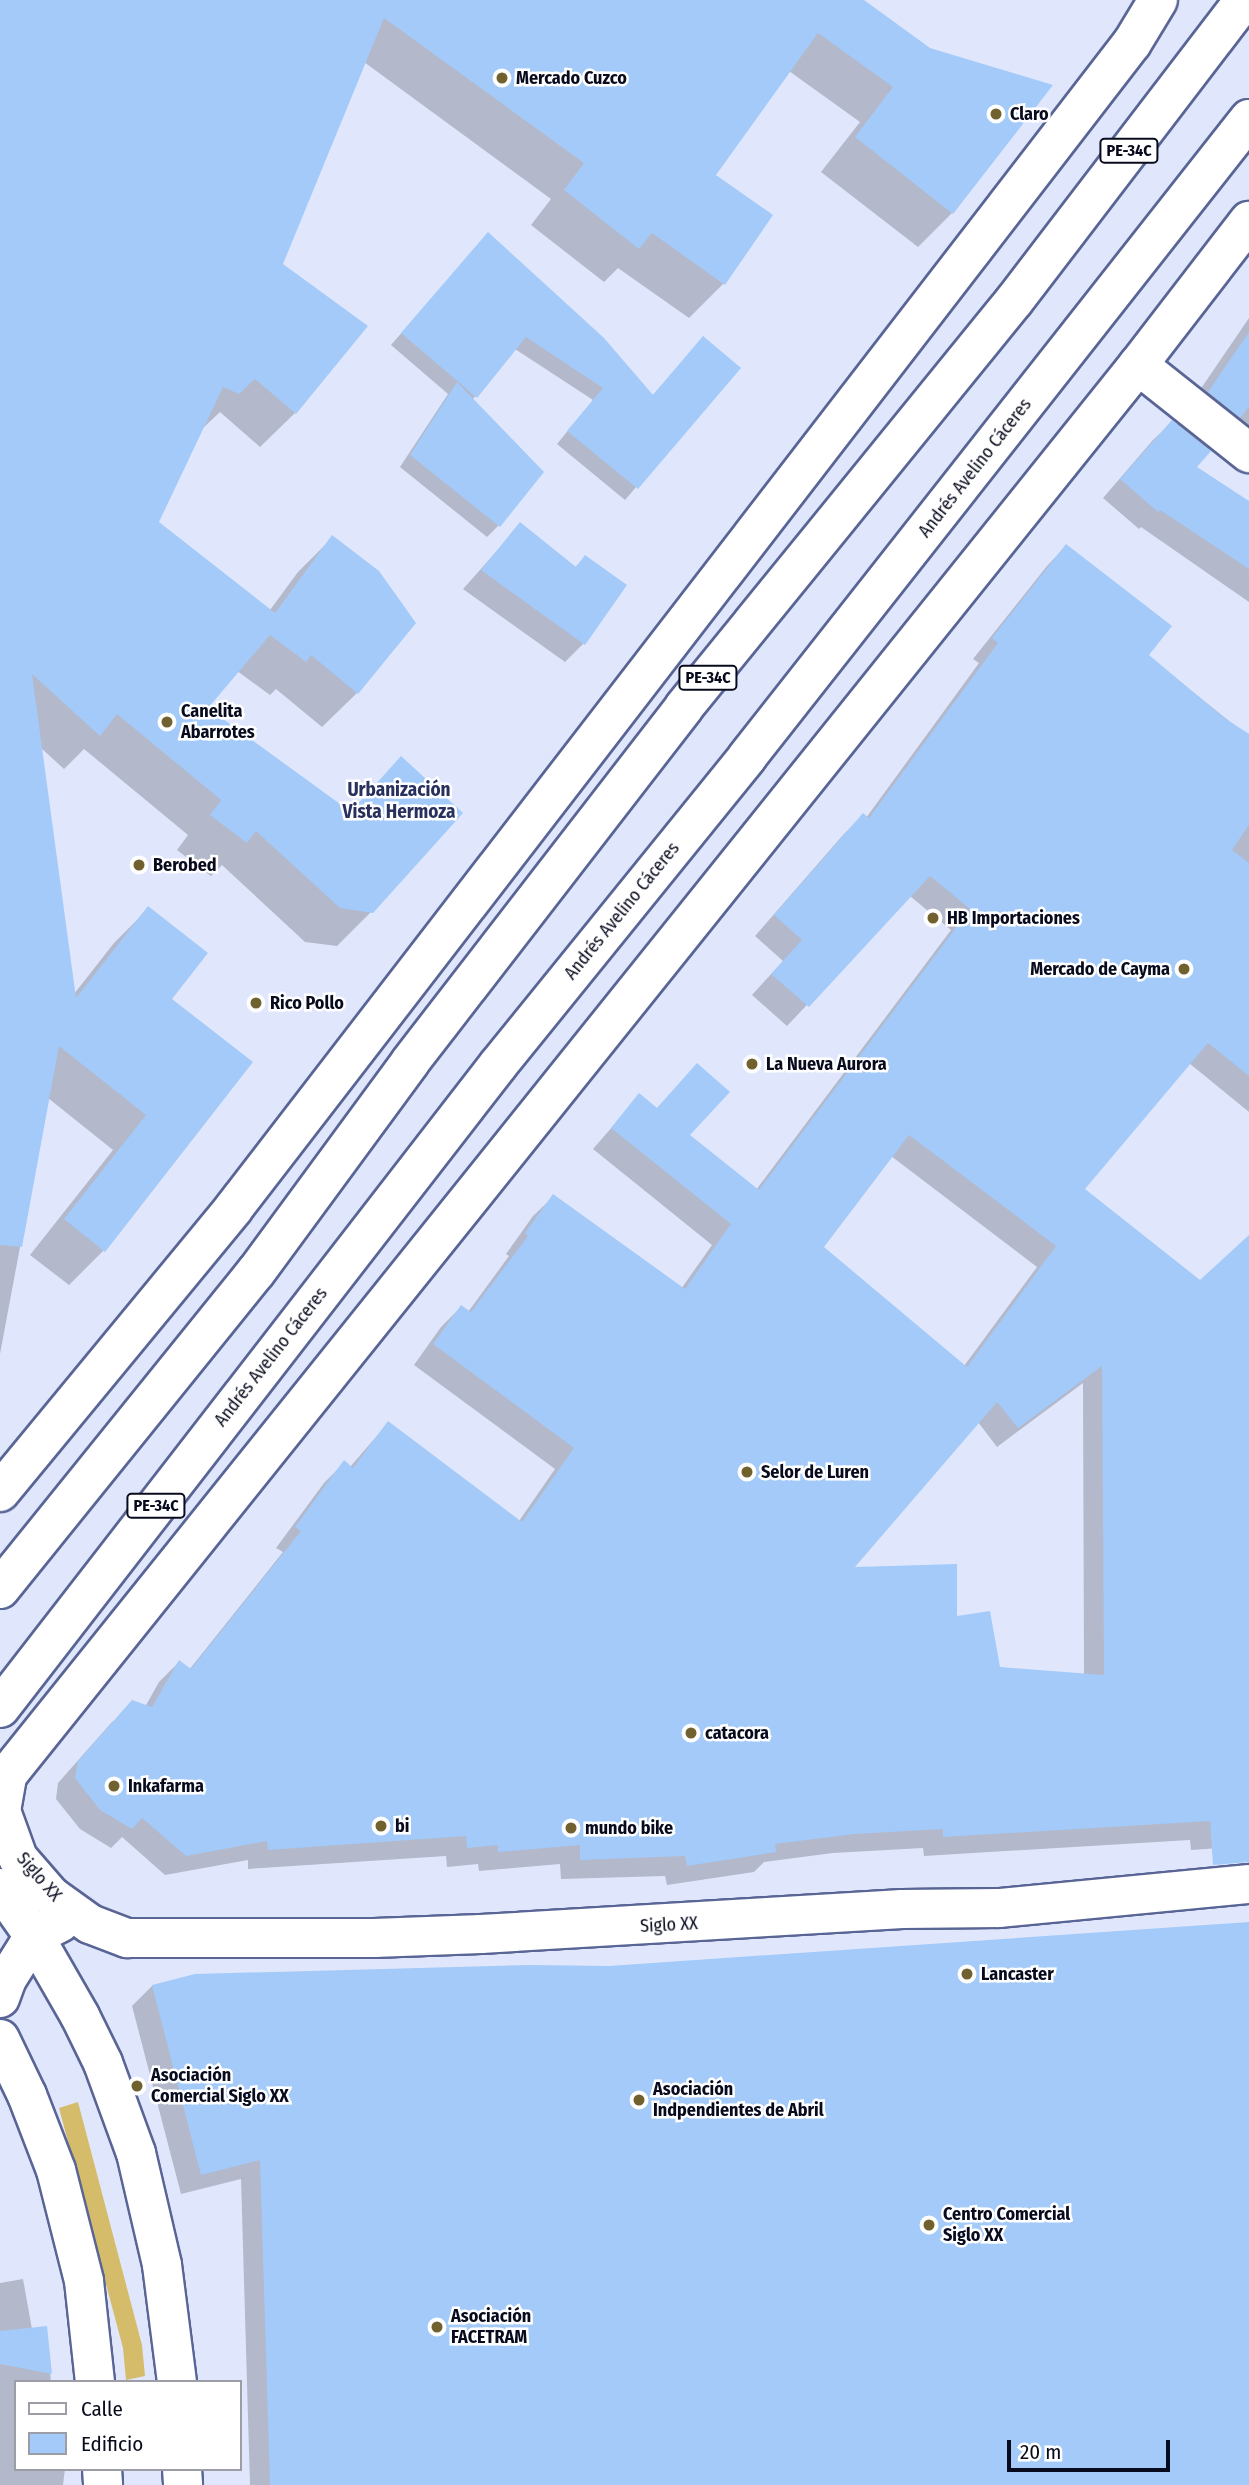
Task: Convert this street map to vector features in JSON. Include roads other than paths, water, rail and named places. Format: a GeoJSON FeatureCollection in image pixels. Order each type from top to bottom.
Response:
{"type":"FeatureCollection","features":[{"type":"Feature","properties":{"kind":"main road"},"geometry":{"type":"LineString","coordinates":[[0,1492],[233,1209],[1132,43],[1158,0]]}},
{"type":"Feature","properties":{"kind":"main road","name":"PE-34C"},"geometry":{"type":"LineString","coordinates":[[0,1589],[256,1272],[410,1062],[684,706],[1014,301],[1244,0]]}},
{"type":"Feature","properties":{"kind":"main road","name":"Andrés Avelino Cáceres"},"geometry":{"type":"LineString","coordinates":[[0,1708],[312,1304],[1249,119]]}},
{"type":"Feature","properties":{"kind":"main road"},"geometry":{"type":"LineString","coordinates":[[3,1780],[1138,365],[1249,221]]}},
{"type":"Feature","properties":{"kind":"main road"},"geometry":{"type":"LineString","coordinates":[[1138,365],[1249,453]]}},
{"type":"Feature","properties":{"kind":"main road","name":"Siglo XX"},"geometry":{"type":"LineString","coordinates":[[3,1780],[1,1811],[18,1858],[51,1896],[90,1924],[127,1938],[374,1938],[481,1934],[902,1909],[999,1908],[1249,1884]]}},
{"type":"Feature","properties":{"kind":"main road"},"geometry":{"type":"LineString","coordinates":[[0,1888],[58,1975],[103,2063],[136,2153],[162,2265],[177,2380]]}},
{"type":"Feature","properties":{"kind":"main road","name":"Siglo XX"},"geometry":{"type":"LineString","coordinates":[[34,1936],[58,1923],[90,1924]]}},
{"type":"Feature","properties":{"kind":"main road"},"geometry":{"type":"LineString","coordinates":[[0,1998],[7,1979],[34,1936]]}},
{"type":"Feature","properties":{"kind":"main road"},"geometry":{"type":"LineString","coordinates":[[0,2039],[27,2095],[56,2170],[84,2281],[95,2380]]}},
{"type":"Feature","properties":{"kind":"place","name":"Mercado Cuzco"},"geometry":{"type":"Point","coordinates":[502,78]}},
{"type":"Feature","properties":{"kind":"place","name":"Claro"},"geometry":{"type":"Point","coordinates":[996,114]}},
{"type":"Feature","properties":{"kind":"place","name":"Canelita Abarrotes"},"geometry":{"type":"Point","coordinates":[167,722]}},
{"type":"Feature","properties":{"kind":"place","name":"Berobed"},"geometry":{"type":"Point","coordinates":[139,865]}},
{"type":"Feature","properties":{"kind":"place","name":"HB Importaciones"},"geometry":{"type":"Point","coordinates":[933,918]}},
{"type":"Feature","properties":{"kind":"place","name":"Mercado de Cayma"},"geometry":{"type":"Point","coordinates":[1184,969]}},
{"type":"Feature","properties":{"kind":"place","name":"Rico Pollo"},"geometry":{"type":"Point","coordinates":[256,1003]}},
{"type":"Feature","properties":{"kind":"place","name":"La Nueva Aurora"},"geometry":{"type":"Point","coordinates":[752,1064]}},
{"type":"Feature","properties":{"kind":"place","name":"Selor de Luren"},"geometry":{"type":"Point","coordinates":[747,1472]}},
{"type":"Feature","properties":{"kind":"place","name":"catacora"},"geometry":{"type":"Point","coordinates":[691,1733]}},
{"type":"Feature","properties":{"kind":"place","name":"Inkafarma"},"geometry":{"type":"Point","coordinates":[114,1786]}},
{"type":"Feature","properties":{"kind":"place","name":"bi"},"geometry":{"type":"Point","coordinates":[381,1826]}},
{"type":"Feature","properties":{"kind":"place","name":"mundo bike"},"geometry":{"type":"Point","coordinates":[571,1828]}},
{"type":"Feature","properties":{"kind":"place","name":"Lancaster"},"geometry":{"type":"Point","coordinates":[967,1974]}},
{"type":"Feature","properties":{"kind":"place","name":"Asociación Comercial Siglo XX"},"geometry":{"type":"Point","coordinates":[137,2086]}},
{"type":"Feature","properties":{"kind":"place","name":"Asociación Indpendientes de Abril"},"geometry":{"type":"Point","coordinates":[639,2100]}},
{"type":"Feature","properties":{"kind":"place","name":"Centro Comercial Siglo XX"},"geometry":{"type":"Point","coordinates":[929,2225]}},
{"type":"Feature","properties":{"kind":"place","name":"Asociación FACETRAM"},"geometry":{"type":"Point","coordinates":[437,2327]}},
{"type":"Feature","properties":{"kind":"district","name":"Urbanización Vista Hermoza"},"geometry":{"type":"Point","coordinates":[399,801]}}]}
